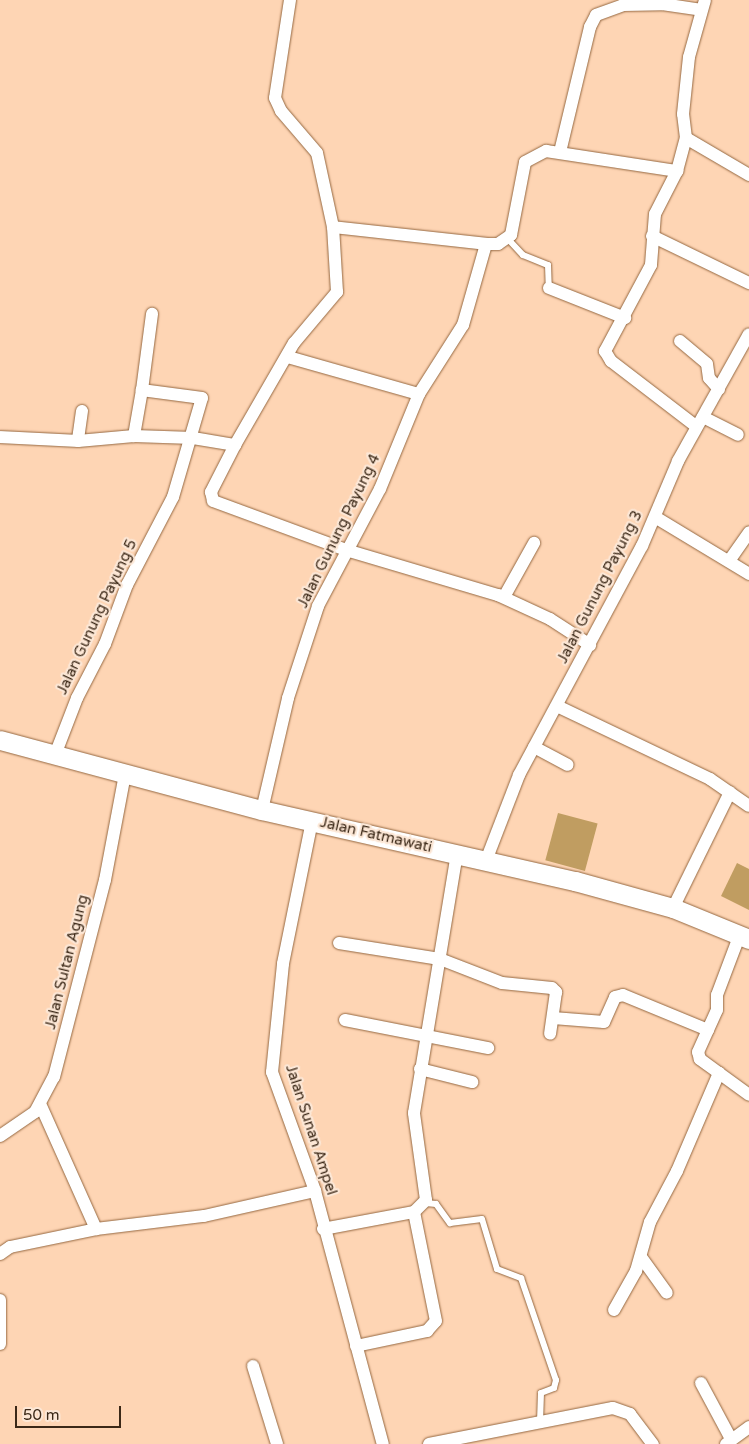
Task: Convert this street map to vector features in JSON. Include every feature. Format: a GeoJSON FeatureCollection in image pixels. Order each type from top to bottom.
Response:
{"type":"FeatureCollection","features":[{"type":"Feature","properties":{"kind":"main road","name":"Jalan Fatmawati"},"geometry":{"type":"LineString","coordinates":[[0,740],[262,810],[486,858],[673,908],[744,937]]}},
{"type":"Feature","properties":{"kind":"street"},"geometry":{"type":"LineString","coordinates":[[290,0],[276,98],[281,111],[317,153],[333,227],[337,292],[308,322],[235,445],[211,492],[213,501],[346,550],[504,597],[550,619],[590,645]]}},
{"type":"Feature","properties":{"kind":"street"},"geometry":{"type":"LineString","coordinates":[[560,152],[590,27],[596,15],[622,5],[703,5],[684,92],[686,138],[677,171],[656,214],[652,236],[651,266],[625,318],[607,346],[606,355],[700,422],[738,435]]}},
{"type":"Feature","properties":{"kind":"street"},"geometry":{"type":"LineString","coordinates":[[686,138],[749,175]]}},
{"type":"Feature","properties":{"kind":"street"},"geometry":{"type":"LineString","coordinates":[[333,227],[486,244],[508,239],[525,162],[546,151],[677,171]]}},
{"type":"Feature","properties":{"kind":"street"},"geometry":{"type":"LineString","coordinates":[[652,236],[749,283]]}},
{"type":"Feature","properties":{"kind":"street","name":"Jalan Gunung Payung 4"},"geometry":{"type":"LineString","coordinates":[[262,810],[304,648],[318,606],[380,489],[419,394],[463,325],[474,279],[486,244]]}},
{"type":"Feature","properties":{"kind":"street"},"geometry":{"type":"LineString","coordinates":[[549,288],[625,318]]}},
{"type":"Feature","properties":{"kind":"street"},"geometry":{"type":"LineString","coordinates":[[134,436],[152,314]]}},
{"type":"Feature","properties":{"kind":"street","name":"Jalan Gunung Payung 3"},"geometry":{"type":"LineString","coordinates":[[486,858],[534,747],[590,645],[655,517],[700,422],[749,334]]}},
{"type":"Feature","properties":{"kind":"street"},"geometry":{"type":"LineString","coordinates":[[680,341],[707,364],[710,380],[719,389]]}},
{"type":"Feature","properties":{"kind":"street"},"geometry":{"type":"LineString","coordinates":[[288,357],[419,394]]}},
{"type":"Feature","properties":{"kind":"street","name":"Jalan Gunung Payung 5"},"geometry":{"type":"LineString","coordinates":[[55,755],[77,698],[105,644],[127,585],[173,498],[193,438],[202,398],[142,390]]}},
{"type":"Feature","properties":{"kind":"street"},"geometry":{"type":"LineString","coordinates":[[78,442],[82,411]]}},
{"type":"Feature","properties":{"kind":"street"},"geometry":{"type":"LineString","coordinates":[[0,437],[78,442],[134,436],[193,438],[235,445]]}},
{"type":"Feature","properties":{"kind":"street"},"geometry":{"type":"LineString","coordinates":[[655,517],[749,574]]}},
{"type":"Feature","properties":{"kind":"street"},"geometry":{"type":"LineString","coordinates":[[729,561],[749,532]]}},
{"type":"Feature","properties":{"kind":"street"},"geometry":{"type":"LineString","coordinates":[[504,597],[534,543]]}},
{"type":"Feature","properties":{"kind":"street"},"geometry":{"type":"LineString","coordinates":[[557,706],[730,792],[749,806]]}},
{"type":"Feature","properties":{"kind":"street"},"geometry":{"type":"LineString","coordinates":[[534,747],[568,765]]}},
{"type":"Feature","properties":{"kind":"street","name":"Jalan Sultan Agung"},"geometry":{"type":"LineString","coordinates":[[0,1136],[41,1106],[54,1077],[102,889],[125,774]]}},
{"type":"Feature","properties":{"kind":"street"},"geometry":{"type":"LineString","coordinates":[[673,908],[730,792]]}},
{"type":"Feature","properties":{"kind":"street","name":"Jalan Sunan Ampel"},"geometry":{"type":"LineString","coordinates":[[312,821],[283,964],[272,1056],[277,1087],[315,1191],[323,1229],[383,1444]]}},
{"type":"Feature","properties":{"kind":"street"},"geometry":{"type":"LineString","coordinates":[[323,1229],[414,1212],[426,1203],[414,1127],[420,1069],[457,853]]}},
{"type":"Feature","properties":{"kind":"street"},"geometry":{"type":"LineString","coordinates":[[744,937],[698,1056],[749,1095]]}},
{"type":"Feature","properties":{"kind":"street"},"geometry":{"type":"LineString","coordinates":[[339,943],[440,959],[502,983],[552,988],[556,992],[550,1034]]}},
{"type":"Feature","properties":{"kind":"street"},"geometry":{"type":"LineString","coordinates":[[553,1018],[601,1021],[615,997],[624,994],[708,1030]]}},
{"type":"Feature","properties":{"kind":"street"},"geometry":{"type":"LineString","coordinates":[[346,1020],[426,1033],[488,1048]]}},
{"type":"Feature","properties":{"kind":"street"},"geometry":{"type":"LineString","coordinates":[[420,1069],[472,1082]]}},
{"type":"Feature","properties":{"kind":"street"},"geometry":{"type":"LineString","coordinates":[[614,1310],[641,1257],[650,1222],[719,1073]]}},
{"type":"Feature","properties":{"kind":"street"},"geometry":{"type":"LineString","coordinates":[[41,1106],[96,1229]]}},
{"type":"Feature","properties":{"kind":"street"},"geometry":{"type":"LineString","coordinates":[[0,1254],[10,1247],[96,1229],[204,1216],[315,1191]]}},
{"type":"Feature","properties":{"kind":"street"},"geometry":{"type":"LineString","coordinates":[[356,1346],[427,1331],[434,1325],[414,1212]]}},
{"type":"Feature","properties":{"kind":"street"},"geometry":{"type":"LineString","coordinates":[[641,1257],[667,1293]]}},
{"type":"Feature","properties":{"kind":"street"},"geometry":{"type":"LineString","coordinates":[[0,1300],[0,1344]]}},
{"type":"Feature","properties":{"kind":"street"},"geometry":{"type":"LineString","coordinates":[[253,1366],[277,1444]]}},
{"type":"Feature","properties":{"kind":"street"},"geometry":{"type":"LineString","coordinates":[[701,1383],[728,1442],[749,1427]]}},
{"type":"Feature","properties":{"kind":"street"},"geometry":{"type":"LineString","coordinates":[[429,1444],[540,1422],[620,1409],[630,1414],[653,1444]]}},
{"type":"Feature","properties":{"kind":"lane"},"geometry":{"type":"LineString","coordinates":[[508,239],[523,255],[548,265],[549,288]]}},
{"type":"Feature","properties":{"kind":"lane"},"geometry":{"type":"LineString","coordinates":[[426,1203],[436,1204],[450,1223],[482,1219],[497,1269],[521,1278],[556,1380],[554,1388],[540,1393],[540,1422]]}},
{"type":"Feature","properties":{"kind":"building"},"geometry":{"type":"Polygon","coordinates":[[[558,813],[598,824],[585,871],[545,860],[558,813]]]}},
{"type":"Feature","properties":{"kind":"building"},"geometry":{"type":"Polygon","coordinates":[[[737,863],[749,869],[749,910],[721,896],[737,863]]]}}]}
